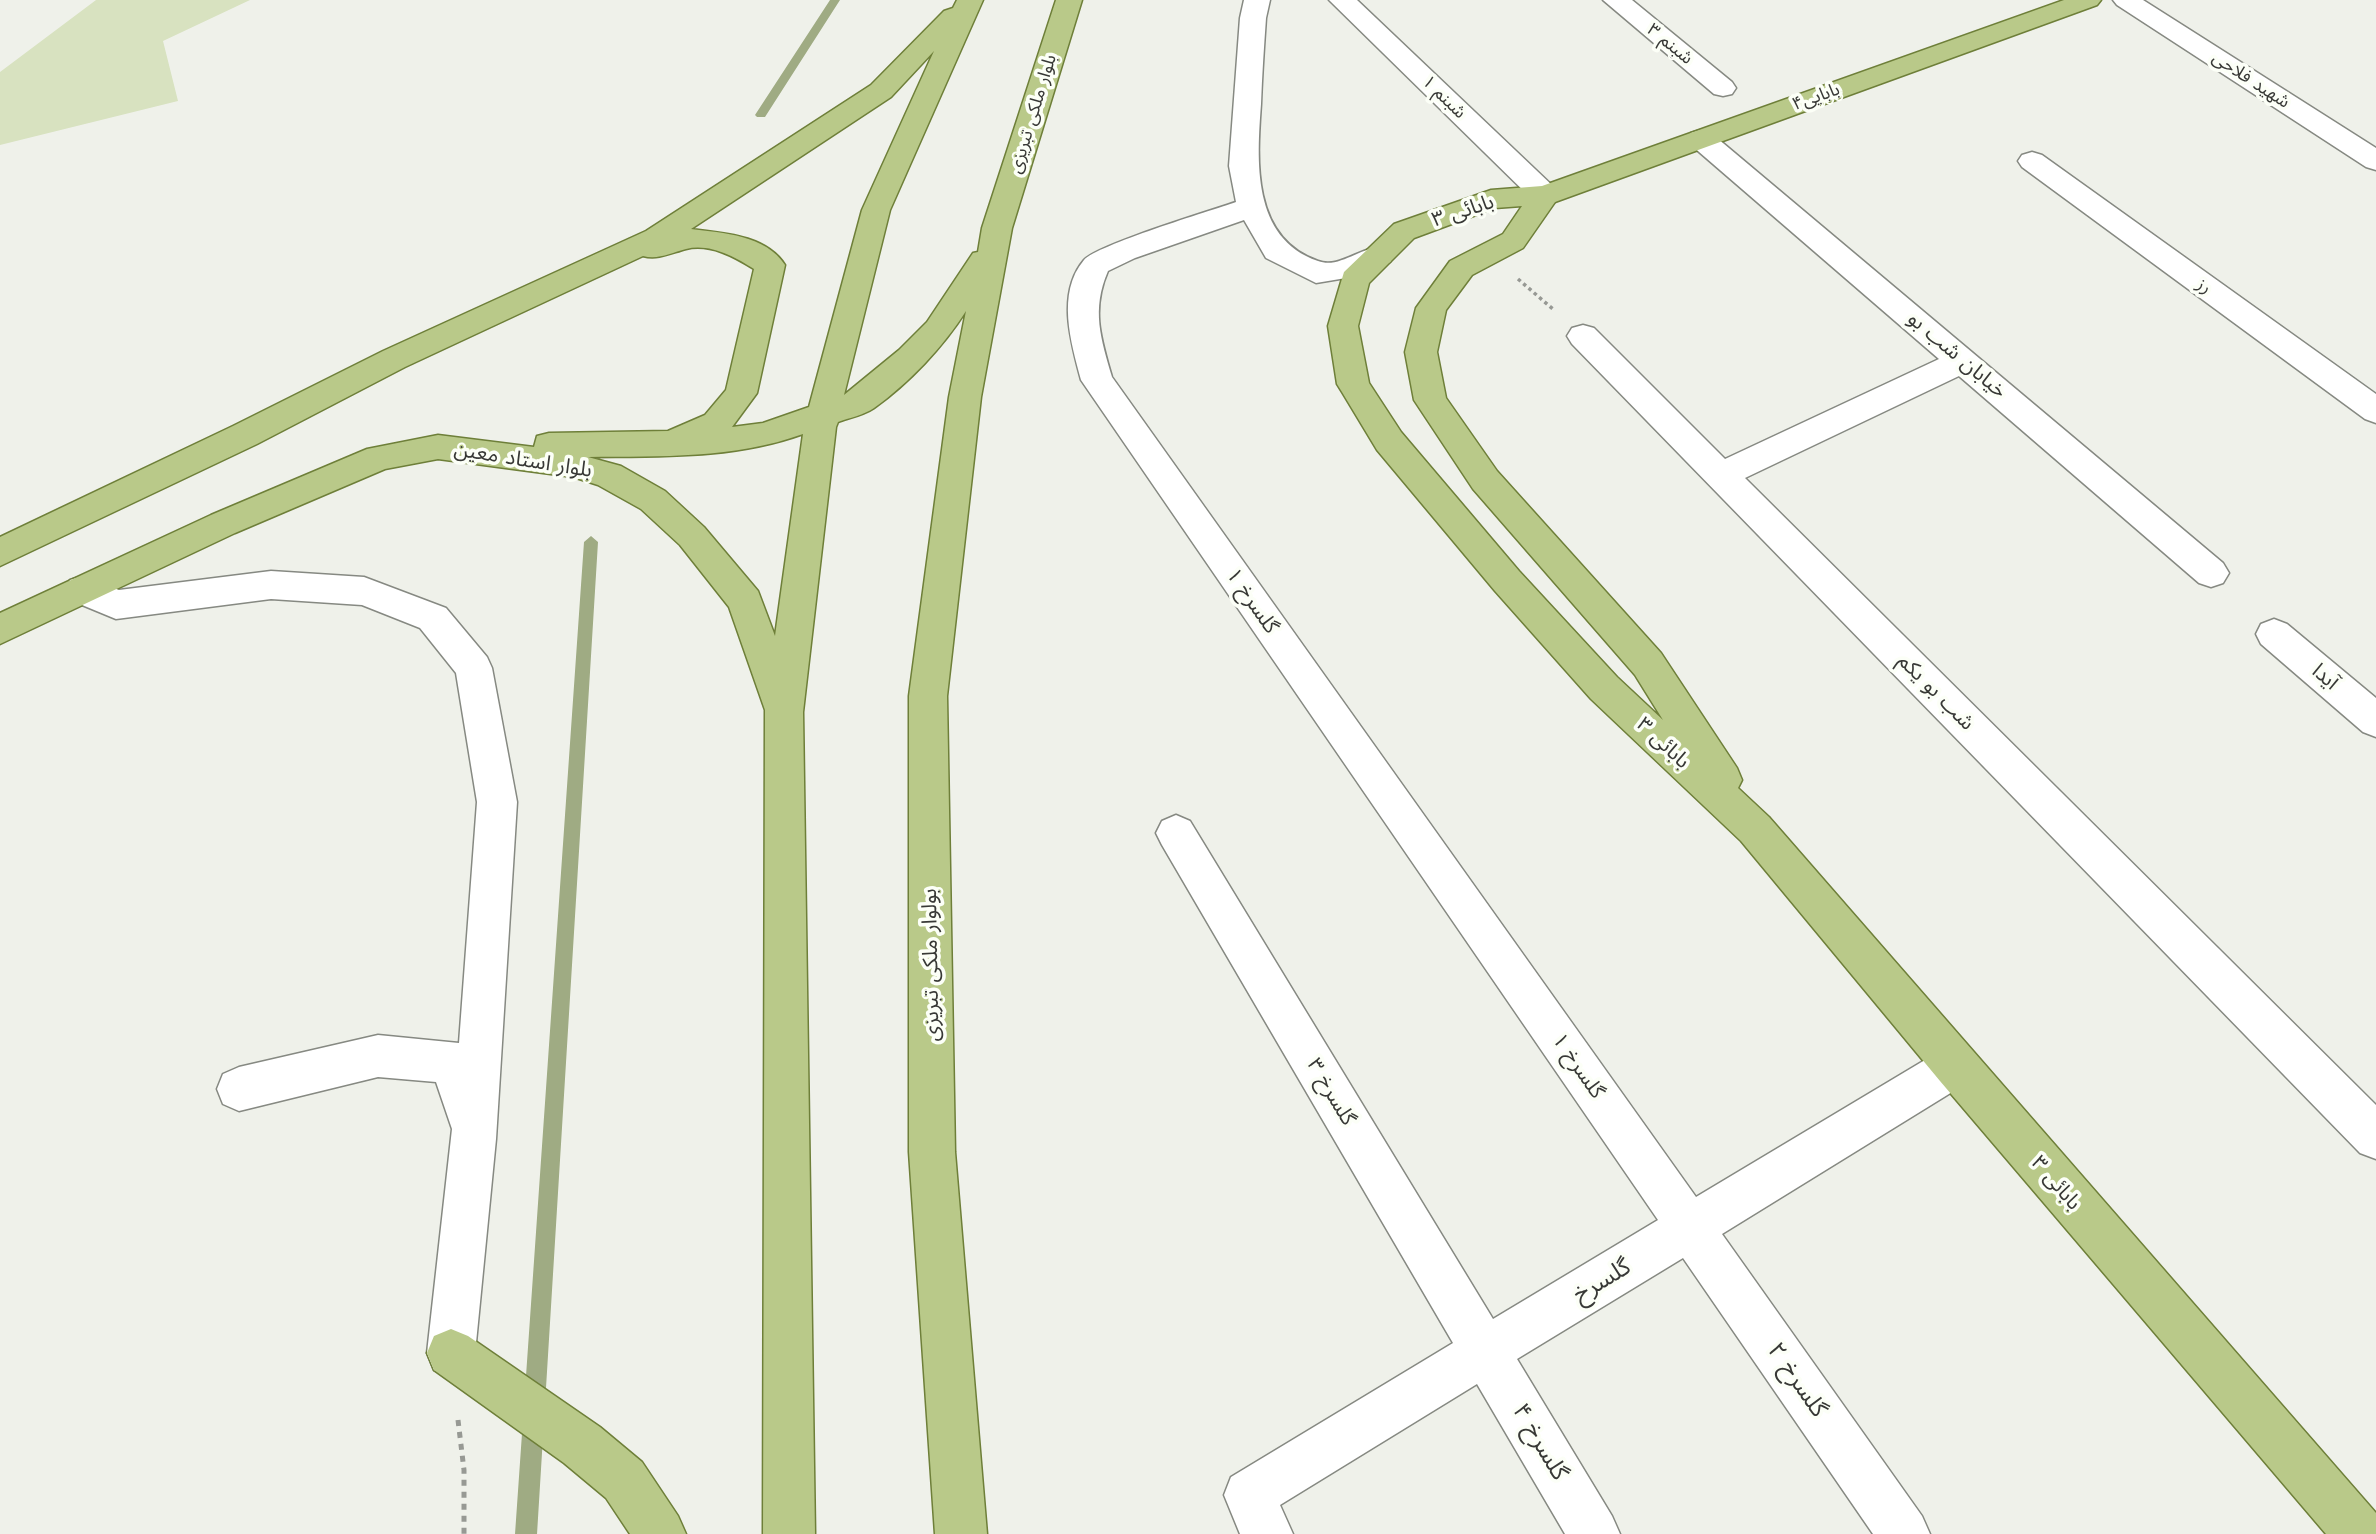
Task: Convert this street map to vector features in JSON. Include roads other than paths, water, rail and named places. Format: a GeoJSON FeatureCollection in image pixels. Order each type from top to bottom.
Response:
{"type":"FeatureCollection","features":[{"type":"Feature","properties":{"kind":"main road"},"geometry":{"type":"LineString","coordinates":[[789,1534],[784,712],[820,427],[876,210],[969,0]]}},
{"type":"Feature","properties":{"kind":"main road"},"geometry":{"type":"LineString","coordinates":[[0,552],[244,435],[394,359],[667,232],[881,91],[969,0]]}},
{"type":"Feature","properties":{"kind":"main road","name":"بلوار ملکى تبریزى"},"geometry":{"type":"LineString","coordinates":[[995,237],[1069,0]]}},
{"type":"Feature","properties":{"kind":"main road","name":"بابایی۴"},"geometry":{"type":"LineString","coordinates":[[1545,195],[2088,0]]}},
{"type":"Feature","properties":{"kind":"main road","name":"بابائی ۳"},"geometry":{"type":"LineString","coordinates":[[1545,195],[1513,242],[1461,268],[1431,309],[1422,352],[1430,400],[1485,480],[1648,664],[1755,829]]}},
{"type":"Feature","properties":{"kind":"main road","name":"بابائی ۳"},"geometry":{"type":"LineString","coordinates":[[1545,195],[1491,199],[1404,231],[1379,255],[1355,279],[1343,326],[1353,384],[1389,441],[1499,572],[1604,688],[1755,829],[1955,1066],[2360,1534]]}},
{"type":"Feature","properties":{"kind":"main road"},"geometry":{"type":"LineString","coordinates":[[438,447],[695,443],[765,435],[861,401],[938,330],[995,237]]}},
{"type":"Feature","properties":{"kind":"main road","name":"بولوار ملکی تبریزی"},"geometry":{"type":"LineString","coordinates":[[961,1534],[932,1152],[928,696],[965,397],[995,237]]}},
{"type":"Feature","properties":{"kind":"main road"},"geometry":{"type":"LineString","coordinates":[[600,263],[689,238],[736,244],[770,265],[741,393],[717,423],[672,443]]}},
{"type":"Feature","properties":{"kind":"main road","name":"بلوار استاد معین"},"geometry":{"type":"LineString","coordinates":[[0,629],[223,524],[379,458],[438,447],[573,465],[609,475],[653,500],[692,536],[745,600],[784,712]]}},
{"type":"Feature","properties":{"kind":"main road"},"geometry":{"type":"LineString","coordinates":[[450,1353],[582,1444],[624,1480],[660,1534]]}},
{"type":"Feature","properties":{"kind":"street"},"geometry":{"type":"LineString","coordinates":[[1257,0],[1253,18],[1243,166],[1251,207],[1276,251],[1317,273],[1347,269],[1379,255]]}},
{"type":"Feature","properties":{"kind":"street","name":"شبنم ۱"},"geometry":{"type":"LineString","coordinates":[[1342,0],[1545,195]]}},
{"type":"Feature","properties":{"kind":"street","name":"شبنم ۳"},"geometry":{"type":"LineString","coordinates":[[1616,0],[1723,88]]}},
{"type":"Feature","properties":{"kind":"street","name":"شهید فلاحی"},"geometry":{"type":"LineString","coordinates":[[2126,0],[2376,161]]}},
{"type":"Feature","properties":{"kind":"street","name":"خیابان شب بو"},"geometry":{"type":"LineString","coordinates":[[1701,139],[1964,360],[2211,573]]}},
{"type":"Feature","properties":{"kind":"street","name":"رز"},"geometry":{"type":"LineString","coordinates":[[2032,162],[2376,411]]}},
{"type":"Feature","properties":{"kind":"street","name":"گلسرخ ۱"},"geometry":{"type":"LineString","coordinates":[[1251,207],[1125,251],[1096,265],[1084,292],[1085,337],[1097,380],[1691,1227]]}},
{"type":"Feature","properties":{"kind":"street","name":"شب بو یکم"},"geometry":{"type":"LineString","coordinates":[[1583,336],[2376,1137]]}},
{"type":"Feature","properties":{"kind":"street"},"geometry":{"type":"LineString","coordinates":[[1722,475],[1964,360]]}},
{"type":"Feature","properties":{"kind":"street"},"geometry":{"type":"LineString","coordinates":[[83,590],[116,605],[271,586],[364,591],[433,618],[474,668],[497,802],[474,1139],[450,1353]]}},
{"type":"Feature","properties":{"kind":"street","name":"آیدا"},"geometry":{"type":"LineString","coordinates":[[2274,634],[2376,721]]}},
{"type":"Feature","properties":{"kind":"street","name":"گلسرخ ۳"},"geometry":{"type":"LineString","coordinates":[[1176,833],[1486,1351]]}},
{"type":"Feature","properties":{"kind":"street"},"geometry":{"type":"LineString","coordinates":[[239,1089],[377,1056],[452,1062],[474,1139]]}},
{"type":"Feature","properties":{"kind":"street","name":"گلسرخ"},"geometry":{"type":"LineString","coordinates":[[1258,1515],[1486,1351],[1955,1066]]}},
{"type":"Feature","properties":{"kind":"street","name":"گلسرخ ۲"},"geometry":{"type":"LineString","coordinates":[[1691,1227],[1904,1534]]}},
{"type":"Feature","properties":{"kind":"street","name":"گلسرخ ۴"},"geometry":{"type":"LineString","coordinates":[[1486,1351],[1594,1534]]}},
{"type":"Feature","properties":{"kind":"waterway"},"geometry":{"type":"LineString","coordinates":[[761,115],[835,0]]}},
{"type":"Feature","properties":{"kind":"waterway"},"geometry":{"type":"LineString","coordinates":[[526,1534],[591,542]]}}]}
